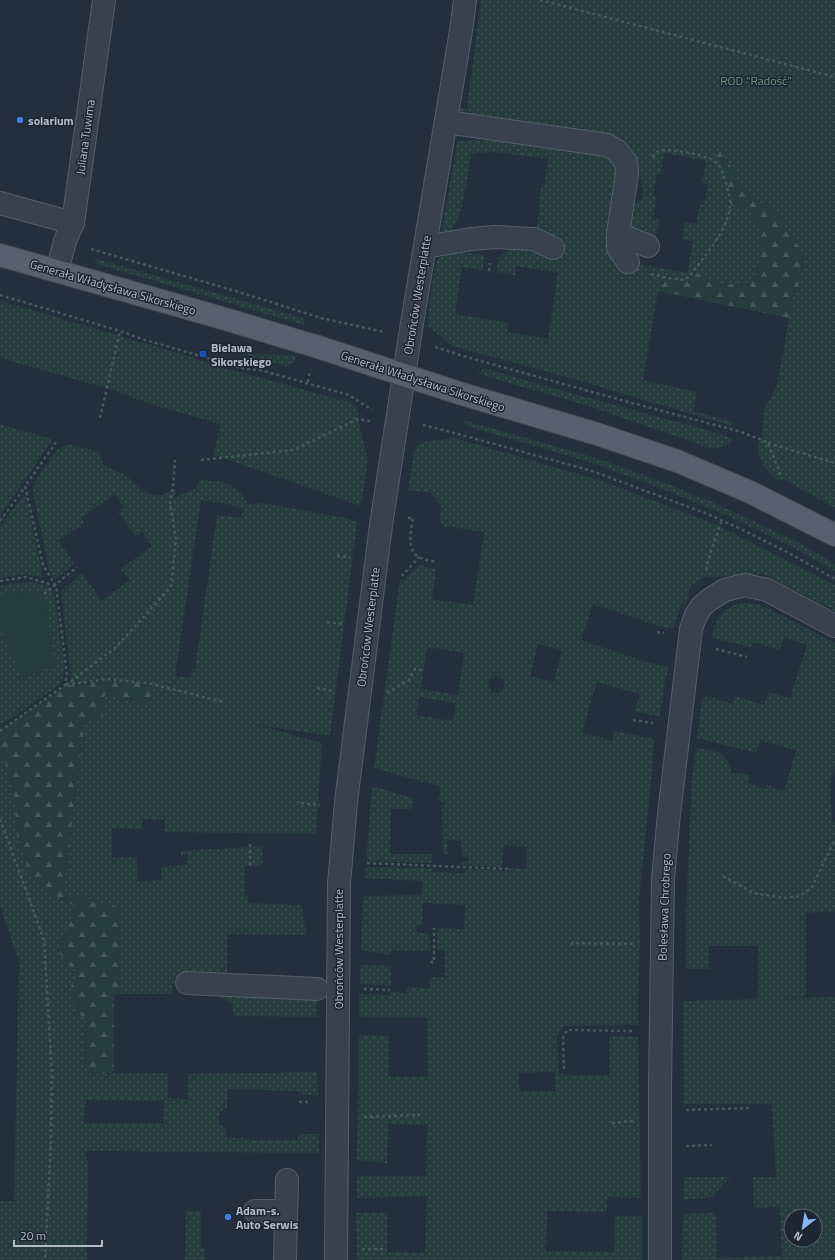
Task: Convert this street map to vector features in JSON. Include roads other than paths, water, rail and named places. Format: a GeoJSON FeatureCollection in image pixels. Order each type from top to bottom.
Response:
{"type":"FeatureCollection","features":[{"type":"Feature","properties":{"kind":"main road","name":"Generała Władysława Sikorskiego"},"geometry":{"type":"LineString","coordinates":[[0,256],[57,271],[315,346],[458,393],[596,434],[677,461],[750,492],[835,535]]}},
{"type":"Feature","properties":{"kind":"street","name":"Juliana Tuwima"},"geometry":{"type":"LineString","coordinates":[[57,271],[65,241],[73,223],[104,0]]}},
{"type":"Feature","properties":{"kind":"street","name":"Obrońców Westerplatte"},"geometry":{"type":"LineString","coordinates":[[336,1260],[339,884],[346,802],[381,525],[465,0]]}},
{"type":"Feature","properties":{"kind":"street"},"geometry":{"type":"LineString","coordinates":[[446,122],[608,145],[617,151],[626,162],[627,174],[618,234],[618,248],[628,262]]}},
{"type":"Feature","properties":{"kind":"street"},"geometry":{"type":"LineString","coordinates":[[0,203],[73,223]]}},
{"type":"Feature","properties":{"kind":"street"},"geometry":{"type":"LineString","coordinates":[[618,234],[648,246]]}},
{"type":"Feature","properties":{"kind":"street"},"geometry":{"type":"LineString","coordinates":[[425,247],[470,239],[495,237],[534,239],[552,248]]}},
{"type":"Feature","properties":{"kind":"street","name":"Bolesława Chrobrego"},"geometry":{"type":"LineString","coordinates":[[660,1260],[660,1086],[663,879],[668,814],[691,629],[696,615],[702,606],[709,600],[725,590],[745,585],[767,590],[835,626]]}},
{"type":"Feature","properties":{"kind":"street"},"geometry":{"type":"LineString","coordinates":[[187,983],[317,989]]}},
{"type":"Feature","properties":{"kind":"street"},"geometry":{"type":"LineString","coordinates":[[284,1260],[288,1180]]}},
{"type":"Feature","properties":{"kind":"street"},"geometry":{"type":"LineString","coordinates":[[255,1211],[286,1210]]}},
{"type":"Feature","properties":{"kind":"place","name":"solarium"},"geometry":{"type":"Point","coordinates":[20,120]}},
{"type":"Feature","properties":{"kind":"place","name":"Bielawa Sikorskiego"},"geometry":{"type":"Point","coordinates":[203,354]}},
{"type":"Feature","properties":{"kind":"place","name":"Adam-s. Auto Serwis"},"geometry":{"type":"Point","coordinates":[228,1217]}},
{"type":"Feature","properties":{"kind":"park label","name":"ROD \"Radość\""},"geometry":{"type":"Point","coordinates":[756,80]}}]}
